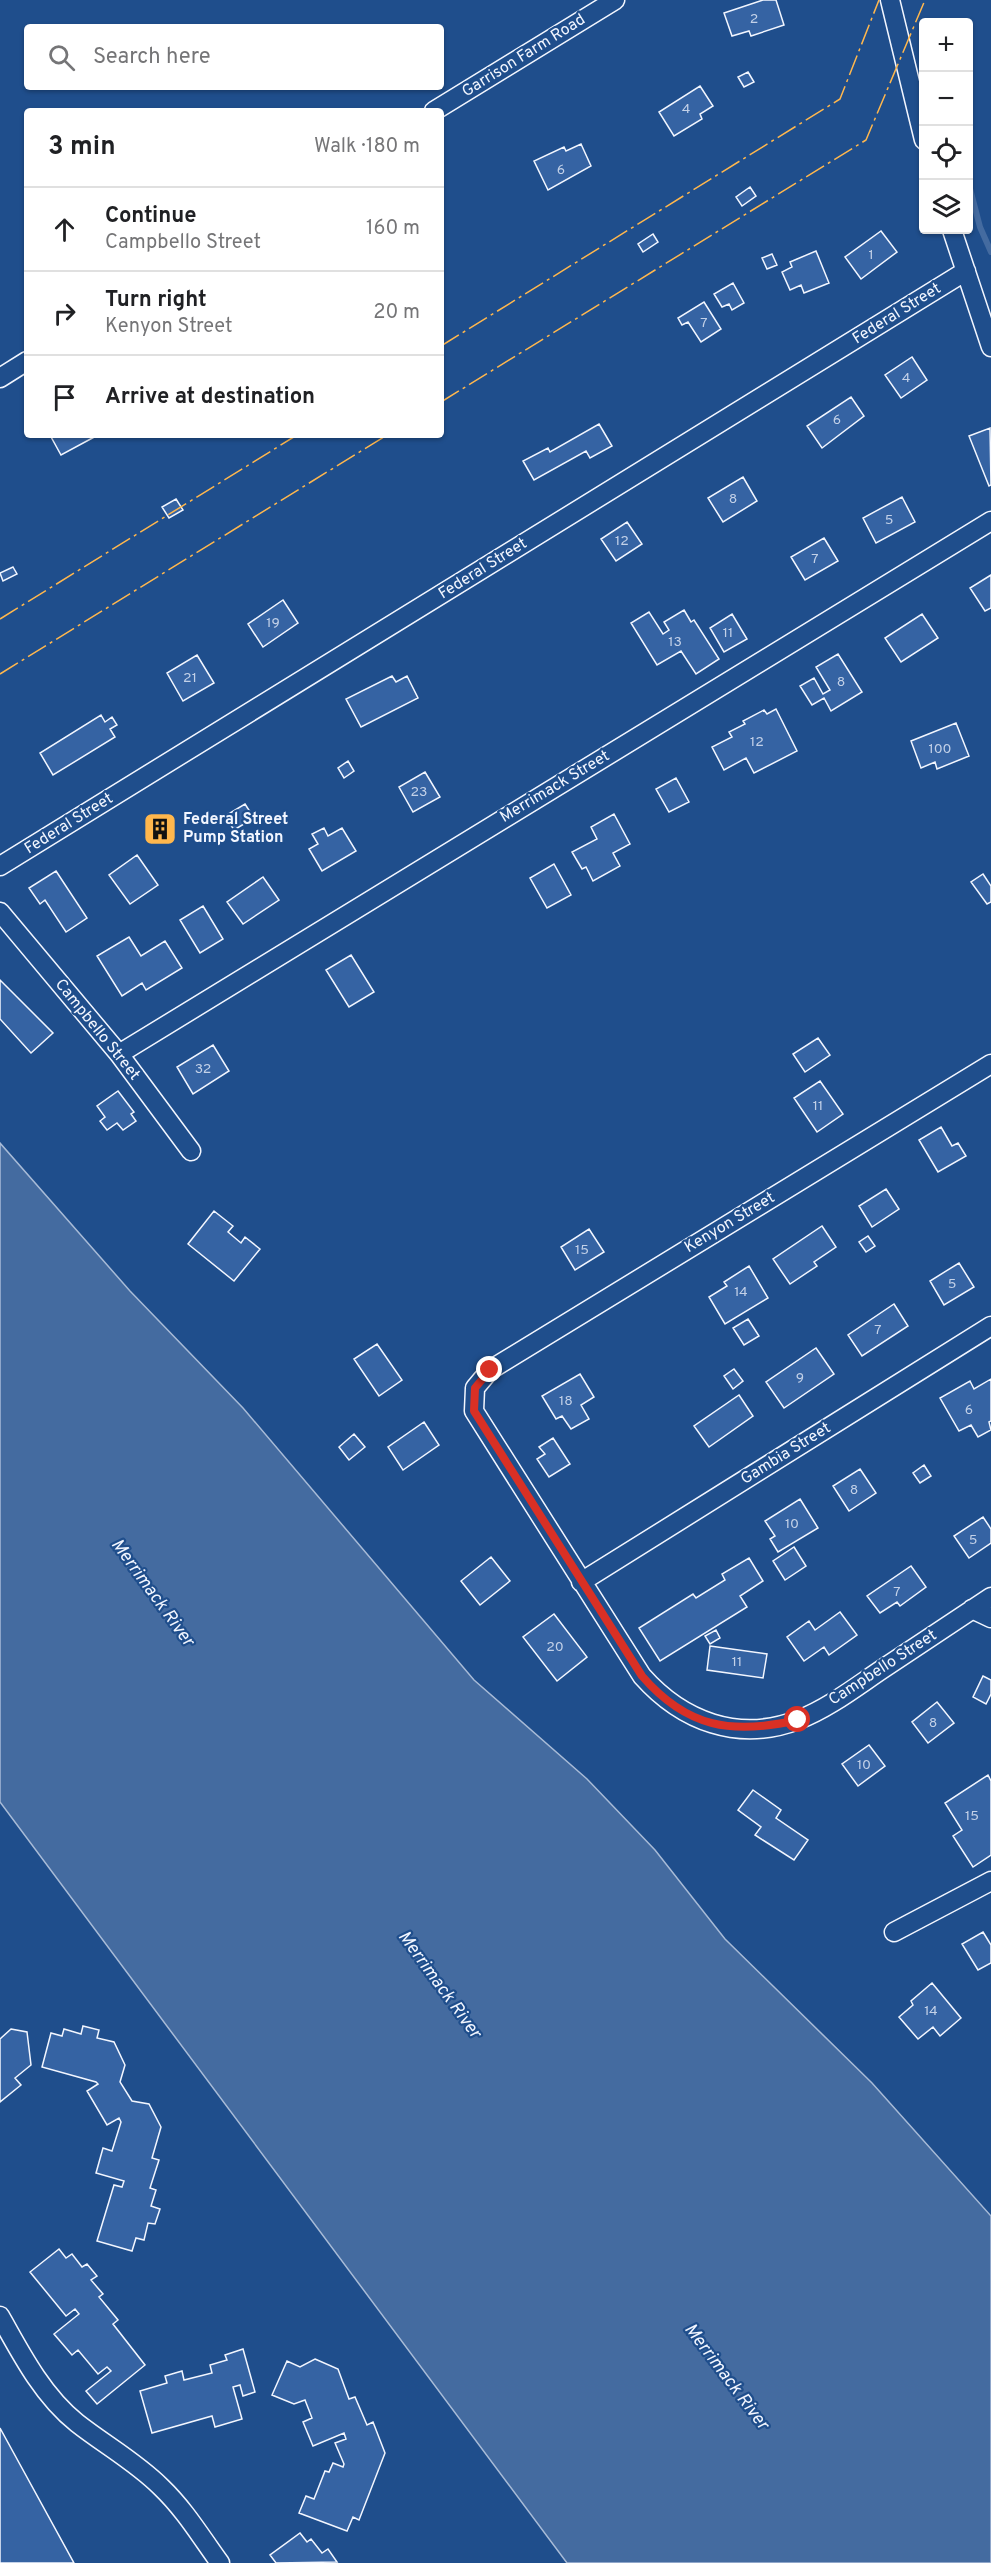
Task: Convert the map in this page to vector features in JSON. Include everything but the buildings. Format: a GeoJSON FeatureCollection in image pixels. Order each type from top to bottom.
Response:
{"type":"FeatureCollection","features":[{"type":"Feature","properties":{"kind":"street","name":"Garrison Farm Road"},"geometry":{"type":"LineString","coordinates":[[439,108],[615,0]]}},
{"type":"Feature","properties":{"kind":"street"},"geometry":{"type":"LineString","coordinates":[[890,0],[919,126]]}},
{"type":"Feature","properties":{"kind":"street"},"geometry":{"type":"LineString","coordinates":[[953,234],[991,347]]}},
{"type":"Feature","properties":{"kind":"street","name":"Federal Street"},"geometry":{"type":"LineString","coordinates":[[0,867],[966,271]]}},
{"type":"Feature","properties":{"kind":"street"},"geometry":{"type":"LineString","coordinates":[[0,378],[24,363]]}},
{"type":"Feature","properties":{"kind":"street","name":"Merrimack Street"},"geometry":{"type":"LineString","coordinates":[[119,1054],[991,521]]}},
{"type":"Feature","properties":{"kind":"street","name":"Campbello Street"},"geometry":{"type":"LineString","coordinates":[[0,912],[119,1054],[191,1151]]}},
{"type":"Feature","properties":{"kind":"street","name":"Kenyon Street"},"geometry":{"type":"LineString","coordinates":[[475,1388],[490,1370],[991,1064]]}},
{"type":"Feature","properties":{"kind":"street","name":"Gambia Street"},"geometry":{"type":"LineString","coordinates":[[581,1582],[991,1326]]}},
{"type":"Feature","properties":{"kind":"street","name":"Campbello Street"},"geometry":{"type":"LineString","coordinates":[[475,1388],[474,1411],[642,1676],[661,1698],[689,1716],[715,1725],[741,1729],[798,1720],[833,1702],[991,1597]]}},
{"type":"Feature","properties":{"kind":"street"},"geometry":{"type":"LineString","coordinates":[[972,1609],[991,1618]]}},
{"type":"Feature","properties":{"kind":"street"},"geometry":{"type":"LineString","coordinates":[[894,1932],[991,1881]]}},
{"type":"Feature","properties":{"kind":"street"},"geometry":{"type":"LineString","coordinates":[[0,2316],[40,2382],[60,2407],[76,2423],[162,2487],[197,2528],[220,2563]]}},
{"type":"Feature","properties":{"kind":"water","name":"Merrimack River"},"geometry":{"type":"Polygon","coordinates":[[[0,1143],[130,1291],[243,1408],[474,1680],[587,1779],[655,1850],[725,1939],[872,2083],[991,2216],[991,2563],[567,2563],[0,1802],[0,1143]]]}},
{"type":"Feature","properties":{"kind":"waterway"},"geometry":{"type":"LineString","coordinates":[[973,200],[980,227],[991,252]]}},
{"type":"Feature","properties":{"kind":"power"},"geometry":{"type":"LineString","coordinates":[[444,344],[840,99],[879,0]]}},
{"type":"Feature","properties":{"kind":"power"},"geometry":{"type":"LineString","coordinates":[[444,400],[866,140],[925,0]]}},
{"type":"Feature","properties":{"kind":"power"},"geometry":{"type":"LineString","coordinates":[[0,619],[292,438]]}},
{"type":"Feature","properties":{"kind":"power"},"geometry":{"type":"LineString","coordinates":[[0,674],[382,438]]}},
{"type":"Feature","properties":{"kind":"place","name":"Federal Street Pump Station"},"geometry":{"type":"Point","coordinates":[160,829]}},
{"type":"Feature","properties":{"kind":"route"},"geometry":{"type":"LineString","coordinates":[[490,1370],[475,1388],[474,1411],[642,1676],[661,1698],[689,1716],[715,1725],[741,1729],[798,1720]]}}]}
